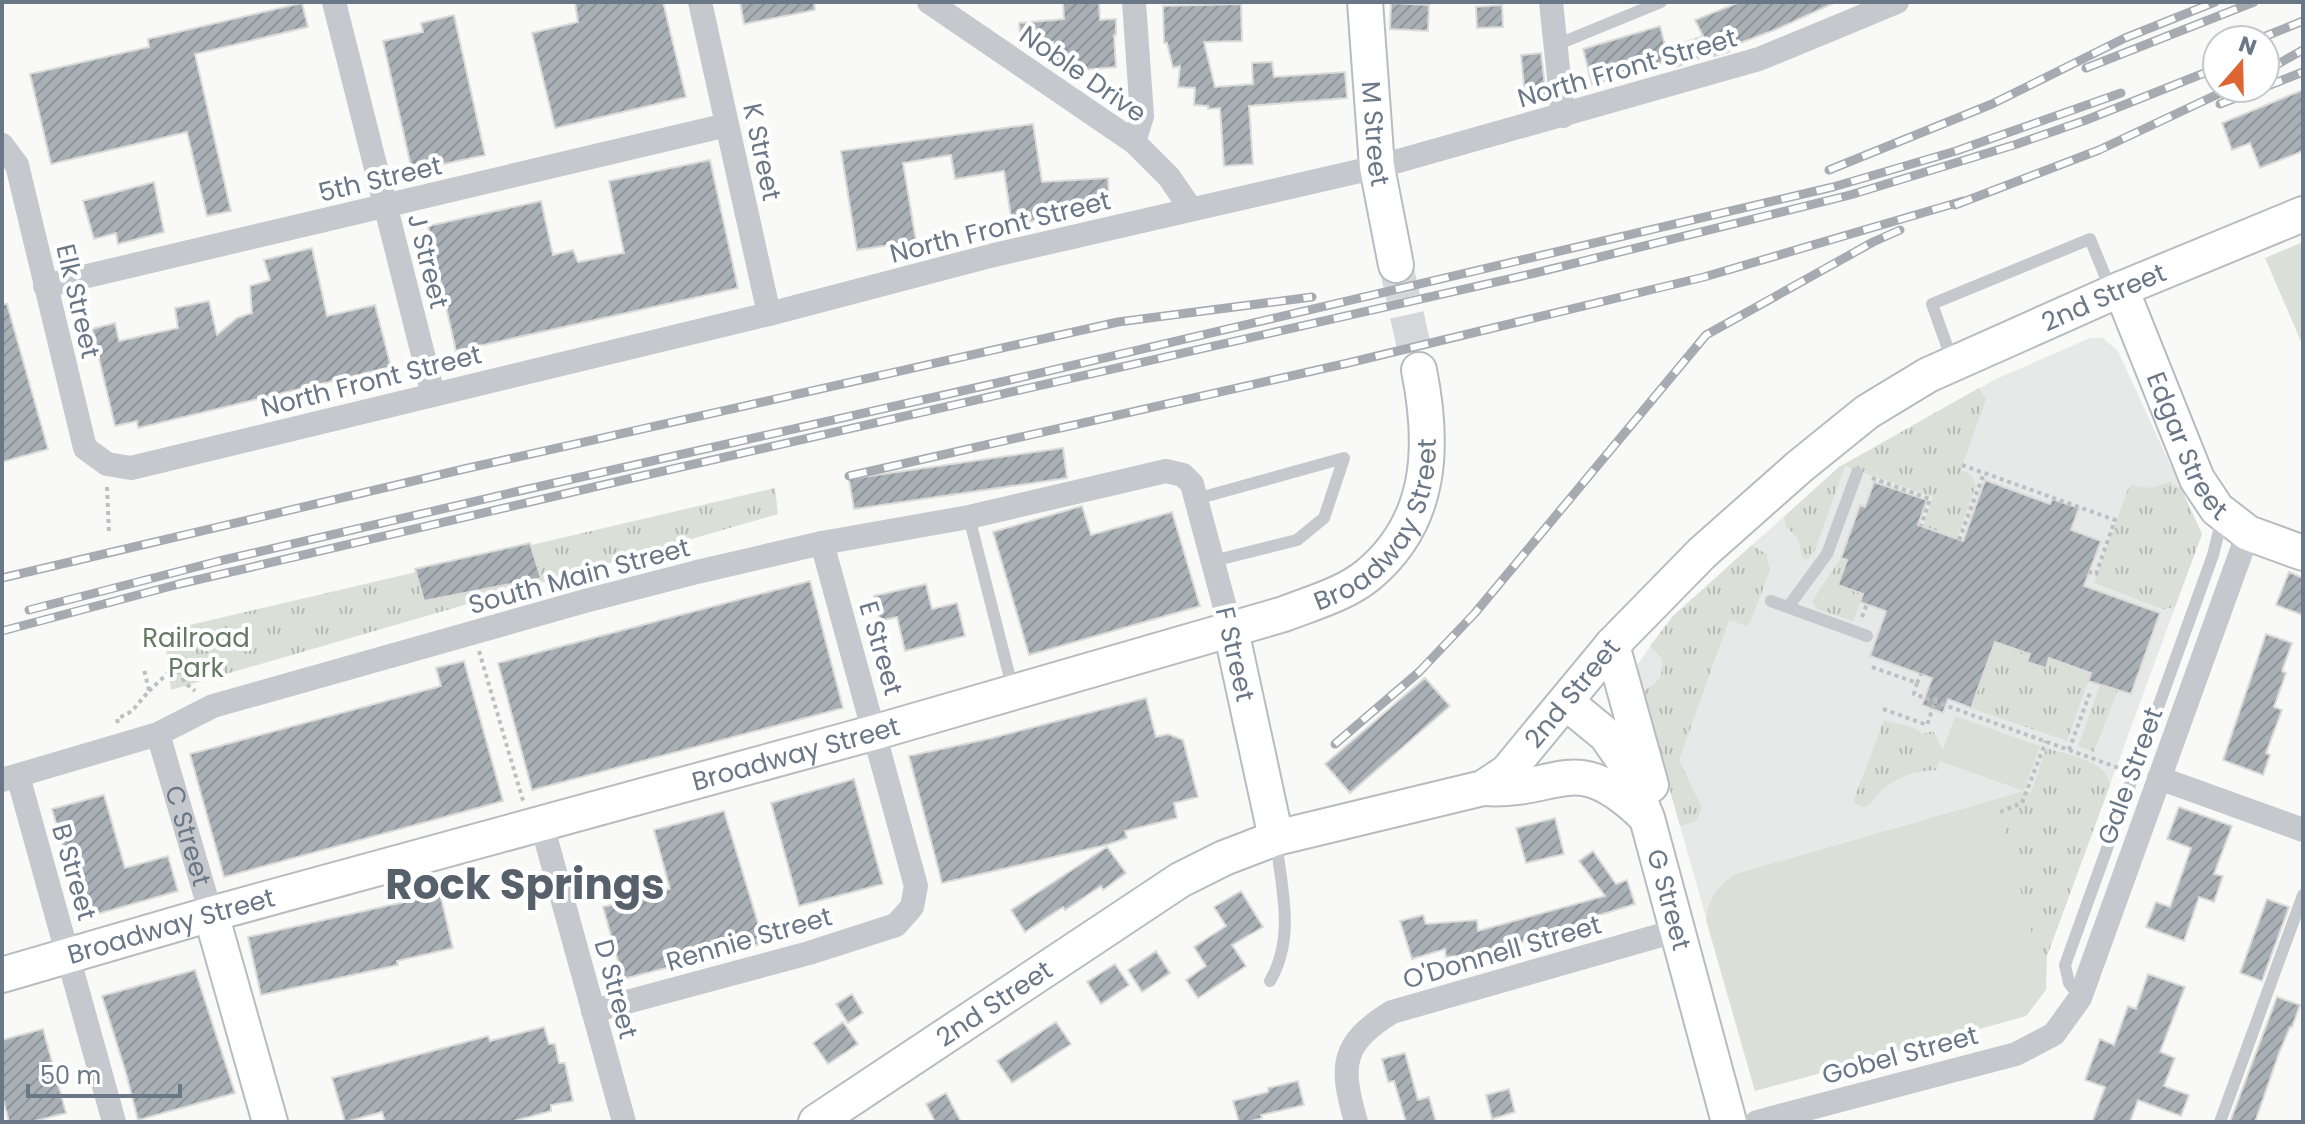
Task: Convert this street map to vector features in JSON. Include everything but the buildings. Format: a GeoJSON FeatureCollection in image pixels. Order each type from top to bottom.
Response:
{"type":"FeatureCollection","features":[{"type":"Feature","properties":{"kind":"street","name":"J Street"},"geometry":{"type":"LineString","coordinates":[[334,2],[433,394]]}},
{"type":"Feature","properties":{"kind":"street","name":"K Street"},"geometry":{"type":"LineString","coordinates":[[700,2],[769,314]]}},
{"type":"Feature","properties":{"kind":"street","name":"Noble Drive"},"geometry":{"type":"LineString","coordinates":[[929,2],[1134,142],[1169,177],[1191,209]]}},
{"type":"Feature","properties":{"kind":"street"},"geometry":{"type":"LineString","coordinates":[[1134,2],[1142,116],[1134,142]]}},
{"type":"Feature","properties":{"kind":"street","name":"M Street"},"geometry":{"type":"LineString","coordinates":[[1365,2],[1377,167],[1396,265]]}},
{"type":"Feature","properties":{"kind":"street"},"geometry":{"type":"LineString","coordinates":[[1551,2],[1563,116]]}},
{"type":"Feature","properties":{"kind":"street","name":"North Front Street"},"geometry":{"type":"LineString","coordinates":[[107,464],[131,468],[769,314],[994,255],[1377,167],[1759,59],[1897,2]]}},
{"type":"Feature","properties":{"kind":"street","name":"5th Street"},"geometry":{"type":"LineString","coordinates":[[45,286],[727,125]]}},
{"type":"Feature","properties":{"kind":"street","name":"Elk Street"},"geometry":{"type":"LineString","coordinates":[[2,145],[17,165],[85,448],[107,464]]}},
{"type":"Feature","properties":{"kind":"street","name":"2nd Street"},"geometry":{"type":"LineString","coordinates":[[816,1122],[1180,880],[1224,858],[1276,838],[1483,788],[1507,772],[1612,645],[1702,553],[1867,412],[1928,375],[2117,291],[2303,214]]}},
{"type":"Feature","properties":{"kind":"street","name":"Edgar Street"},"geometry":{"type":"LineString","coordinates":[[2117,291],[2197,479],[2217,509],[2248,533],[2303,553]]}},
{"type":"Feature","properties":{"kind":"street","name":"Broadway Street"},"geometry":{"type":"LineString","coordinates":[[2,975],[211,914],[1013,693],[1284,614],[1337,594],[1368,575],[1398,542],[1416,509],[1429,448],[1427,412],[1419,370]]}},
{"type":"Feature","properties":{"kind":"street","name":"South Main Street"},"geometry":{"type":"LineString","coordinates":[[10,778],[158,734],[213,706],[613,593],[822,543],[969,517],[1166,471],[1183,475]]}},
{"type":"Feature","properties":{"kind":"street","name":"F Street"},"geometry":{"type":"LineString","coordinates":[[1183,475],[1192,484],[1231,630],[1276,838]]}},
{"type":"Feature","properties":{"kind":"street","name":"Gale Street"},"geometry":{"type":"LineString","coordinates":[[2054,1034],[2080,998],[2248,533]]}},
{"type":"Feature","properties":{"kind":"street","name":"E Street"},"geometry":{"type":"LineString","coordinates":[[822,543],[916,886],[912,907]]}},
{"type":"Feature","properties":{"kind":"street"},"geometry":{"type":"LineString","coordinates":[[1612,645],[1651,785],[1647,818]]}},
{"type":"Feature","properties":{"kind":"street","name":"G Street"},"geometry":{"type":"LineString","coordinates":[[1567,703],[1606,735],[1624,761],[1647,818],[1729,1122]]}},
{"type":"Feature","properties":{"kind":"street","name":"C Street"},"geometry":{"type":"LineString","coordinates":[[158,734],[270,1122]]}},
{"type":"Feature","properties":{"kind":"street"},"geometry":{"type":"LineString","coordinates":[[1483,788],[1508,789],[1559,777],[1590,778],[1622,794],[1647,818]]}},
{"type":"Feature","properties":{"kind":"street","name":"B Street"},"geometry":{"type":"LineString","coordinates":[[10,778],[69,957],[114,1122]]}},
{"type":"Feature","properties":{"kind":"street"},"geometry":{"type":"LineString","coordinates":[[2159,778],[2303,830]]}},
{"type":"Feature","properties":{"kind":"street","name":"D Street"},"geometry":{"type":"LineString","coordinates":[[536,826],[624,1122]]}},
{"type":"Feature","properties":{"kind":"street","name":"Rennie Street"},"geometry":{"type":"LineString","coordinates":[[593,1011],[809,953],[896,925],[912,907]]}},
{"type":"Feature","properties":{"kind":"street","name":"O'Donnell Street"},"geometry":{"type":"LineString","coordinates":[[1356,1122],[1347,1092],[1346,1070],[1351,1047],[1367,1027],[1392,1012],[1679,930]]}},
{"type":"Feature","properties":{"kind":"street","name":"Gobel Street"},"geometry":{"type":"LineString","coordinates":[[1757,1122],[2016,1054],[2054,1034]]}},
{"type":"Feature","properties":{"kind":"lane"},"geometry":{"type":"LineString","coordinates":[[1556,45],[1661,2]]}},
{"type":"Feature","properties":{"kind":"lane"},"geometry":{"type":"LineString","coordinates":[[1953,364],[1932,304],[2090,239],[2117,291]]}},
{"type":"Feature","properties":{"kind":"lane"},"geometry":{"type":"LineString","coordinates":[[1196,499],[1344,458],[1324,518],[1297,540],[1213,561]]}},
{"type":"Feature","properties":{"kind":"lane"},"geometry":{"type":"LineString","coordinates":[[1788,607],[1827,554],[1857,473]]}},
{"type":"Feature","properties":{"kind":"lane"},"geometry":{"type":"LineString","coordinates":[[2080,998],[2069,983],[2065,965],[2213,555],[2219,531],[2217,509]]}},
{"type":"Feature","properties":{"kind":"lane"},"geometry":{"type":"LineString","coordinates":[[969,517],[1013,693]]}},
{"type":"Feature","properties":{"kind":"lane"},"geometry":{"type":"LineString","coordinates":[[2213,555],[2230,540],[2248,533]]}},
{"type":"Feature","properties":{"kind":"lane"},"geometry":{"type":"LineString","coordinates":[[1771,601],[1867,636]]}},
{"type":"Feature","properties":{"kind":"lane"},"geometry":{"type":"LineString","coordinates":[[1270,981],[1280,964],[1286,944],[1276,838]]}},
{"type":"Feature","properties":{"kind":"lane"},"geometry":{"type":"LineString","coordinates":[[2220,1122],[2303,895]]}},
{"type":"Feature","properties":{"kind":"path"},"geometry":{"type":"LineString","coordinates":[[107,464],[109,534]]}},
{"type":"Feature","properties":{"kind":"path"},"geometry":{"type":"LineString","coordinates":[[1962,465],[2115,520],[2101,549],[2096,574],[2089,572]]}},
{"type":"Feature","properties":{"kind":"path"},"geometry":{"type":"LineString","coordinates":[[1857,473],[1930,499],[1921,526]]}},
{"type":"Feature","properties":{"kind":"path"},"geometry":{"type":"LineString","coordinates":[[1959,540],[1984,473]]}},
{"type":"Feature","properties":{"kind":"path"},"geometry":{"type":"LineString","coordinates":[[474,633],[536,826]]}},
{"type":"Feature","properties":{"kind":"path"},"geometry":{"type":"LineString","coordinates":[[1872,667],[1917,683]]}},
{"type":"Feature","properties":{"kind":"path"},"geometry":{"type":"LineString","coordinates":[[144,669],[149,691]]}},
{"type":"Feature","properties":{"kind":"path"},"geometry":{"type":"LineString","coordinates":[[124,743],[117,719],[132,711],[169,672],[181,670],[184,682],[213,706]]}},
{"type":"Feature","properties":{"kind":"path"},"geometry":{"type":"LineString","coordinates":[[1921,674],[1914,694],[2121,768]]}},
{"type":"Feature","properties":{"kind":"path"},"geometry":{"type":"LineString","coordinates":[[2069,750],[2091,690]]}},
{"type":"Feature","properties":{"kind":"path"},"geometry":{"type":"LineString","coordinates":[[1883,709],[1927,725],[1937,695]]}},
{"type":"Feature","properties":{"kind":"path"},"geometry":{"type":"LineString","coordinates":[[2000,812],[2022,803],[2046,741]]}},
{"type":"Feature","properties":{"kind":"shaded area"},"geometry":{"type":"Polygon","coordinates":[[[2090,338],[2103,338],[2118,351],[2202,534],[2047,956],[2044,971],[2047,988],[2026,1016],[1755,1091],[1637,665],[1673,616],[1839,467],[1996,379],[2090,338]]]}},
{"type":"Feature","properties":{"kind":"green space"},"geometry":{"type":"Polygon","coordinates":[[[2303,242],[2303,346],[2265,258],[2303,242]]]}},
{"type":"Feature","properties":{"kind":"green space"},"geometry":{"type":"Polygon","coordinates":[[[1979,388],[1986,399],[1961,470],[1970,474],[1976,485],[1957,539],[1923,526],[1933,497],[1845,466],[1815,550],[1807,560],[1802,557],[1798,539],[1786,526],[1784,517],[1839,467],[1979,388]]]}},
{"type":"Feature","properties":{"kind":"green space"},"geometry":{"type":"Polygon","coordinates":[[[2172,481],[2172,485],[2181,488],[2202,534],[2175,607],[2163,609],[2094,583],[2128,489],[2132,485],[2150,488],[2172,481]]]}},
{"type":"Feature","properties":{"kind":"green space","name":"Railroad Park"},"geometry":{"type":"Polygon","coordinates":[[[775,488],[778,514],[171,690],[164,631],[775,488]]]}},
{"type":"Feature","properties":{"kind":"green space"},"geometry":{"type":"Polygon","coordinates":[[[1752,545],[1766,554],[1770,570],[1751,621],[1746,626],[1729,620],[1679,760],[1702,808],[1696,821],[1680,826],[1642,691],[1655,683],[1662,670],[1662,659],[1650,646],[1673,616],[1752,545]]]}},
{"type":"Feature","properties":{"kind":"green space"},"geometry":{"type":"Polygon","coordinates":[[[1841,558],[1847,560],[1838,584],[1863,594],[1853,621],[1817,609],[1812,601],[1841,558]]]}},
{"type":"Feature","properties":{"kind":"green space"},"geometry":{"type":"Polygon","coordinates":[[[2018,634],[2091,673],[2067,741],[1971,708],[1995,642],[2013,648],[2018,634]]]}},
{"type":"Feature","properties":{"kind":"green space"},"geometry":{"type":"Polygon","coordinates":[[[2100,685],[2118,690],[2094,752],[2078,746],[2100,685]]]}},
{"type":"Feature","properties":{"kind":"green space"},"geometry":{"type":"Polygon","coordinates":[[[1955,716],[2040,746],[2024,791],[1939,761],[1955,716]]]}},
{"type":"Feature","properties":{"kind":"green space"},"geometry":{"type":"Polygon","coordinates":[[[1884,720],[1909,726],[1923,734],[1933,731],[1943,750],[1936,770],[1915,773],[1895,781],[1864,807],[1853,802],[1884,720]]]}},
{"type":"Feature","properties":{"kind":"green space"},"geometry":{"type":"Polygon","coordinates":[[[2046,748],[2094,764],[2102,770],[2110,785],[2047,956],[2046,990],[1997,799],[2031,792],[2046,748]]]}},
{"type":"Feature","properties":{"kind":"green space"},"geometry":{"type":"Polygon","coordinates":[[[1997,799],[2046,990],[2026,1016],[1755,1091],[1706,920],[1709,905],[1719,888],[1736,874],[1997,799]]]}},
{"type":"Feature","properties":{"kind":"tunnel"},"geometry":{"type":"LineString","coordinates":[[1396,265],[1419,370]]}},
{"type":"Feature","properties":{"kind":"railway"},"geometry":{"type":"LineString","coordinates":[[1829,170],[1992,104],[2125,38],[2215,2]]}},
{"type":"Feature","properties":{"kind":"railway"},"geometry":{"type":"LineString","coordinates":[[2086,68],[2254,2]]}},
{"type":"Feature","properties":{"kind":"railway"},"geometry":{"type":"LineString","coordinates":[[2281,30],[2303,21]]}},
{"type":"Feature","properties":{"kind":"railway"},"geometry":{"type":"LineString","coordinates":[[2281,62],[2303,50]]}},
{"type":"Feature","properties":{"kind":"railway"},"geometry":{"type":"LineString","coordinates":[[2281,81],[2303,72]]}},
{"type":"Feature","properties":{"kind":"railway"},"geometry":{"type":"LineString","coordinates":[[2,631],[179,584],[1535,273],[1850,195],[2017,144],[2201,74]]}},
{"type":"Feature","properties":{"kind":"railway"},"geometry":{"type":"LineString","coordinates":[[29,610],[219,561],[1833,187],[1956,151],[2121,93]]}},
{"type":"Feature","properties":{"kind":"railway"},"geometry":{"type":"LineString","coordinates":[[1955,205],[2099,150],[2201,102]]}},
{"type":"Feature","properties":{"kind":"railway"},"geometry":{"type":"LineString","coordinates":[[849,476],[1348,363],[1704,277],[1963,201]]}},
{"type":"Feature","properties":{"kind":"railway"},"geometry":{"type":"LineString","coordinates":[[1335,744],[1419,672],[1475,613],[1706,335],[1900,230]]}},
{"type":"Feature","properties":{"kind":"railway"},"geometry":{"type":"LineString","coordinates":[[2,578],[464,469],[1118,322],[1312,297]]}},
{"type":"Feature","properties":{"kind":"district","name":"Rock Springs"},"geometry":{"type":"Point","coordinates":[525,884]}}]}
